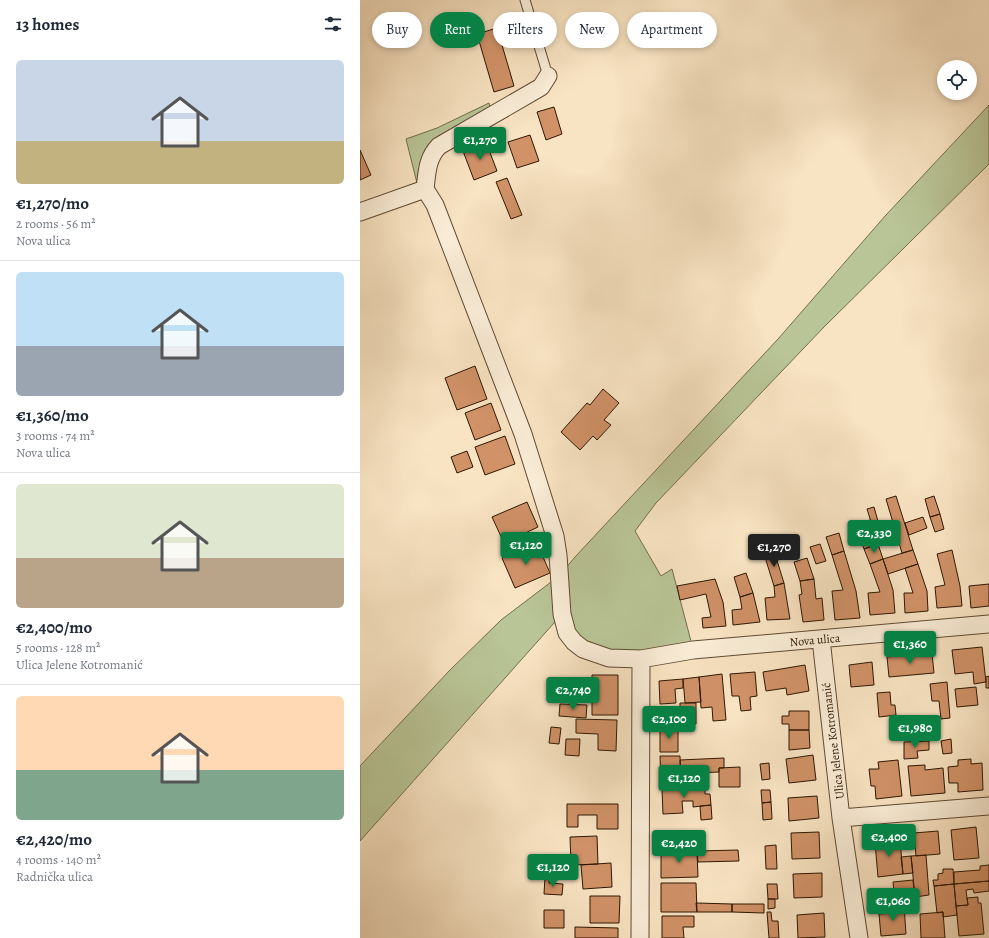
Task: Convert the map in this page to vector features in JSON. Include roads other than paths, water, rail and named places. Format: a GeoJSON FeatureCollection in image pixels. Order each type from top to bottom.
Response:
{"type":"FeatureCollection","features":[{"type":"Feature","properties":{"kind":"street"},"geometry":{"type":"LineString","coordinates":[[360,212],[417,192],[433,152],[439,146],[541,87],[548,76]]}},
{"type":"Feature","properties":{"kind":"street","name":"Nova ulica"},"geometry":{"type":"LineString","coordinates":[[417,192],[439,216],[527,448],[555,536],[558,555],[562,614],[567,633],[574,642],[583,649],[609,658],[641,659],[693,650],[989,624]]}},
{"type":"Feature","properties":{"kind":"street","name":"Ulica Jelene Kotromanić"},"geometry":{"type":"LineString","coordinates":[[821,639],[841,818],[860,938]]}},
{"type":"Feature","properties":{"kind":"street"},"geometry":{"type":"LineString","coordinates":[[640,938],[641,659]]}},
{"type":"Feature","properties":{"kind":"street"},"geometry":{"type":"LineString","coordinates":[[841,818],[989,806]]}},
{"type":"Feature","properties":{"kind":"lane"},"geometry":{"type":"LineString","coordinates":[[526,0],[548,76]]}}]}
